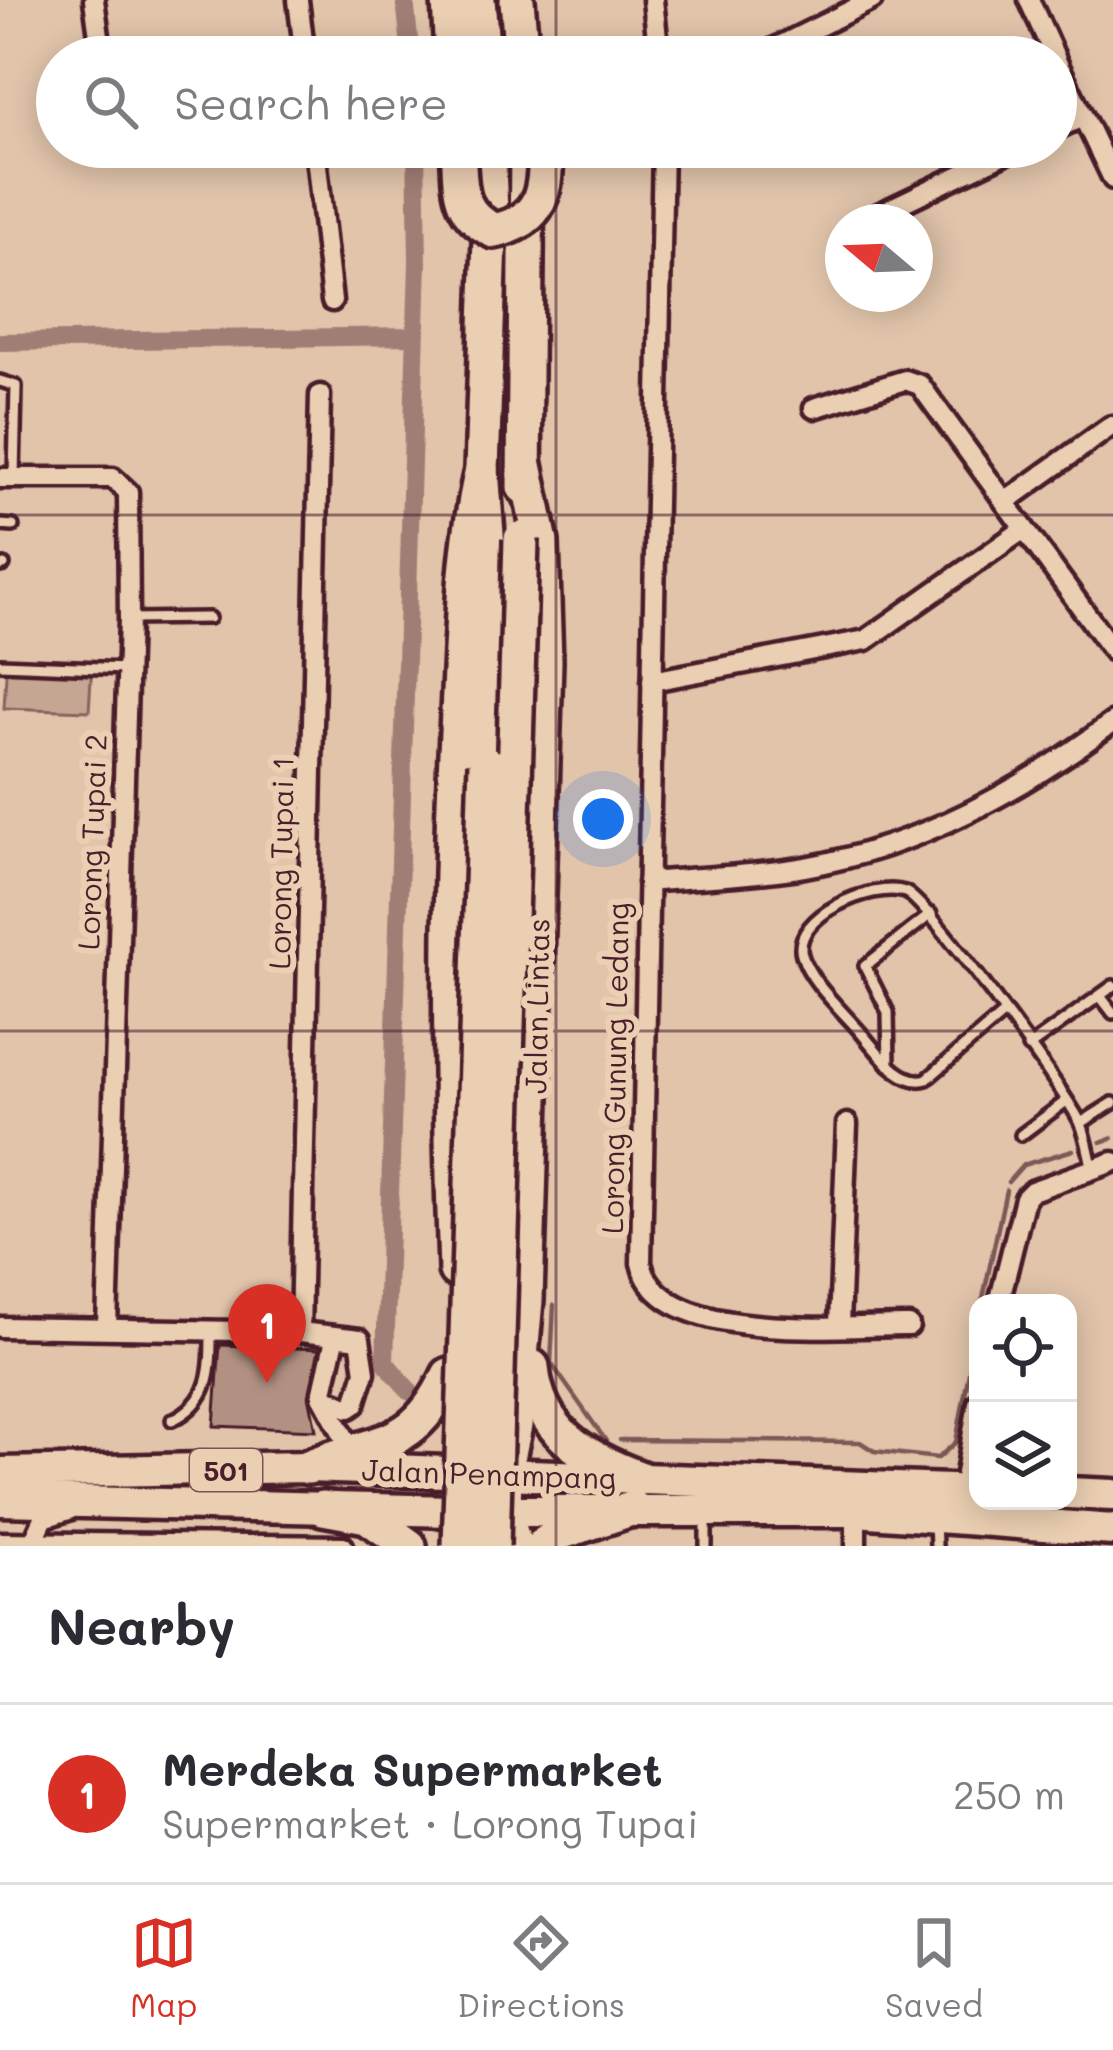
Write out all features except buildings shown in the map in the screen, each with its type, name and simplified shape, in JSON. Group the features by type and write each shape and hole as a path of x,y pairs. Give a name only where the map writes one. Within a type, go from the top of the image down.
{"highway":[{"path":"449,0 451,36"},
{"path":"478,0 481,36"},
{"path":"517,0 520,36"},
{"path":"537,0 539,36"},
{"path":"458,168 459,196 466,212 494,231 531,216 546,192 545,168"},
{"name":"Jalan Lintas","path":"455,1546 489,560 482,470 489,168"},
{"name":"Jalan Lintas","path":"492,1546 525,465 527,168"},
{"name":"Jalan Lintas","path":"515,1546 504,1510 505,1472 526,1300 545,661 542,542 525,465"},
{"name":"Jalan Lintas","path":"455,1546 449,1375 456,1272 448,1082 455,773 467,534 482,470"},
{"path":"526,1300 540,1409 563,1437 637,1493 559,1532 542,1546"},
{"path":"449,1375 455,1400 478,1410 492,1405 519,1373"},
{"path":"308,1467 392,1442 424,1420 449,1375"},
{"path":"323,1508 367,1516 409,1546"}],"main road":[{"name":"Jalan Penampang","path":"4,1488 308,1467 452,1470 505,1472 706,1507 856,1511 934,1538 1113,1529"},
{"name":"Jalan Penampang","path":"4,1488 130,1500 452,1510 504,1510 637,1493 969,1491"},
{"path":"1077,1493 1113,1495"}],"street":[{"path":"94,0 99,36"},
{"path":"298,0 302,36"},
{"path":"653,0 657,36"},
{"path":"799,36 872,0"},
{"path":"1029,0 1045,36"},
{"path":"1077,106 1105,146 1113,179"},
{"path":"1077,119 1082,117"},
{"path":"317,168 332,301"},
{"name":"Lorong Gunung Ledang","path":"663,168 644,1278 676,1308 713,1322 909,1326"},
{"path":"900,204 975,168"},
{"path":"814,408 913,380 1113,651"},
{"name":"Lorong Tupai 1","path":"300,1332 320,395"},
{"path":"1005,502 1111,426"},
{"name":"Lorong Tupai 2","path":"10,471 112,478 126,485 130,619 107,1328"},
{"path":"652,681 866,640 1024,529"},
{"path":"648,882 807,866 940,828 1037,779 1113,722"},
{"path":"839,1325 847,1124"},
{"path":"1001,1294 1025,1198 1113,1162"},
{"path":"0,1327 300,1332 360,1339 364,1345 362,1394 349,1408 322,1396"},
{"path":"335,1339 322,1396 353,1453"},
{"path":"4,1488 32,1545"},
{"path":"32,1545 44,1518 56,1511 130,1500"},
{"path":"856,1511 856,1546"},
{"path":"0,1542 343,1546"}],"lane":[{"path":"0,381 16,386 20,400 10,471"},
{"path":"0,458 10,471"},
{"path":"0,525 13,526"},
{"path":"130,619 209,618"},
{"path":"0,664 127,669"},
{"path":"1003,1014 927,1079 910,1079 889,1065 804,961 801,941 808,927 863,890 905,892 932,914 1081,1123 1093,1169"},
{"path":"889,1065 888,1012 865,966 932,914"},
{"path":"1028,1047 1113,986"},
{"path":"1100,996 1113,1013"},
{"path":"1021,1135 1065,1102"},
{"path":"1081,1123 1113,1103"},
{"path":"172,1420 200,1401 208,1383 211,1331"},
{"path":"706,1507 706,1546"}],"shaded area":[{"path":"7,658 92,662 89,711 4,708"}],"waterway":[{"path":"405,0 409,36"},
{"path":"410,1392 385,1362 418,261 416,168"},
{"path":"0,342 413,336"},
{"path":"1101,1142 1113,1138"},
{"path":"1008,1182 1023,1165 1073,1150"},
{"path":"1084,1182 1113,1174"},
{"path":"984,1294 1006,1190"},
{"path":"1013,1294 1020,1263"},
{"path":"551,1363 554,1305"},
{"path":"544,1363 551,1363 606,1441"},
{"path":"620,1440 860,1442 874,1451 938,1458 956,1442 969,1372"}],"place":[{"name":"Merdeka Supermarket","path":"267,1383"}]}
